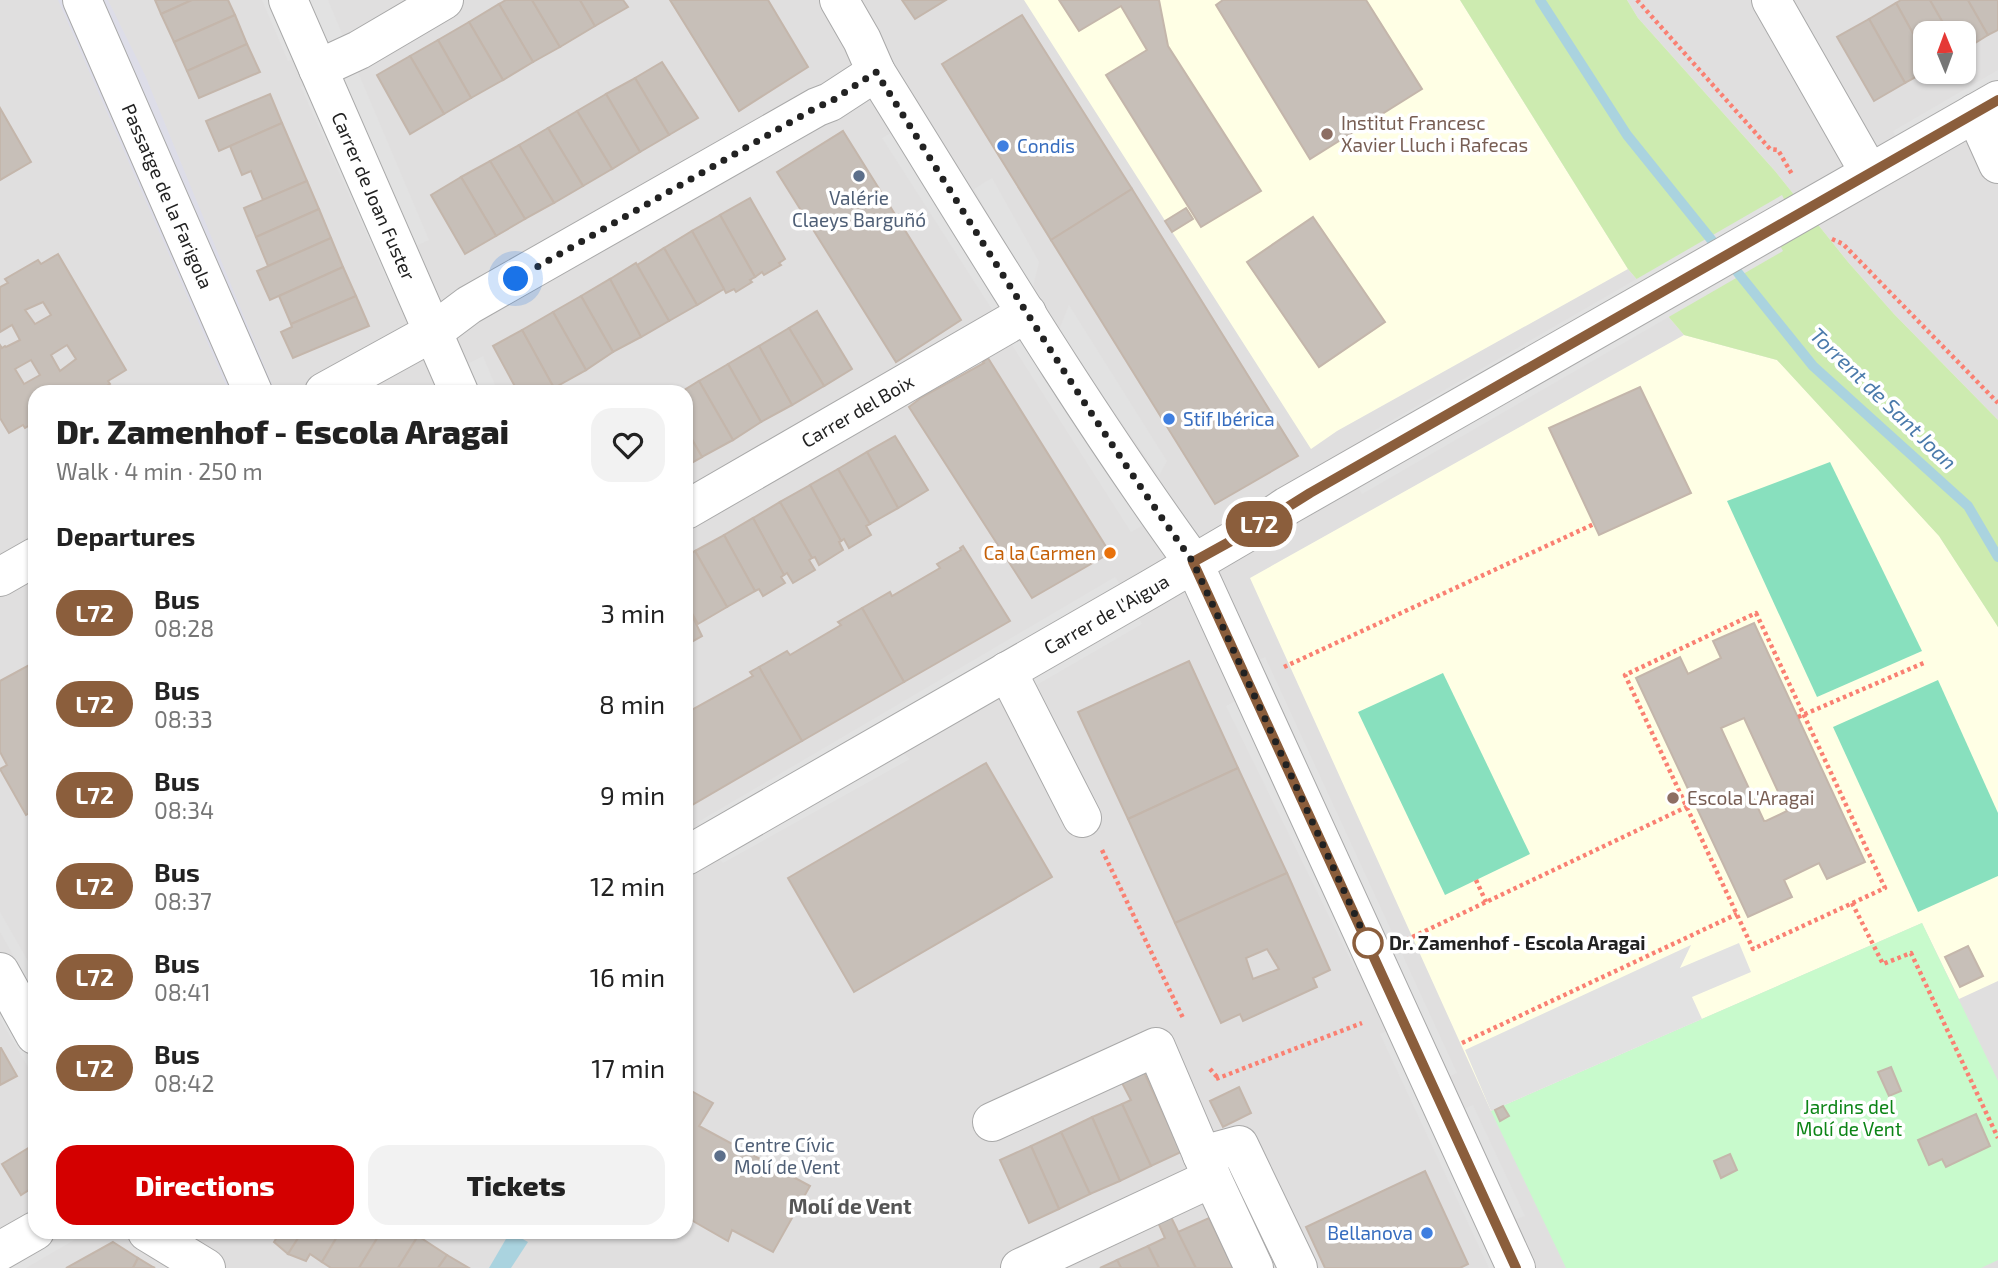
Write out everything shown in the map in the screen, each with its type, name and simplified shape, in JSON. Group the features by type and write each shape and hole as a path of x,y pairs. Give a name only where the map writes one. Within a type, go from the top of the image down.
{"street":[{"name":"Passatge de la Farigola","path":"82,0 250,385"},
{"name":"Carrer de Joan Fuster","path":"288,0 456,385"},
{"path":"318,69 359,50 444,0"},
{"path":"839,0 862,40 876,72 1027,313 1153,508 1193,562 1516,1268"},
{"path":"1771,0 1869,172"},
{"path":"337,385 433,332 469,305 830,102 876,72"},
{"path":"1986,106 1998,164"},
{"name":"Carrer de l'Aigua","path":"693,852 1251,530 1287,506 1986,106"},
{"name":"Carrer del Boix","path":"693,506 1027,313"},
{"path":"0,577 28,561"},
{"path":"1007,671 1089,829"},
{"path":"0,972 28,1022"},
{"path":"992,1122 1156,1047 1254,1268"},
{"path":"1020,1268 1207,1167 1239,1145 1298,1268"},
{"path":"0,1251 28,1235"},
{"path":"158,1239 206,1268"}],"path":[{"path":"1284,667 1594,524"},
{"path":"1756,613 1804,715 1885,888 1753,949 1625,675 1756,613"},
{"path":"1798,717 1926,662"},
{"path":"1402,942 1695,803"},
{"path":"1089,829 1186,1025"},
{"path":"1476,880 1486,902"},
{"path":"1852,903 1883,964 1911,953 1998,1138"},
{"path":"1462,1043 1737,914"},
{"path":"1204,1062 1218,1078 1369,1020"}],"shaded area":[{"path":"0,0 1460,0 1628,269 1684,335 1777,360 1998,627 1998,1268 0,1268"},
{"path":"58,0 108,0 145,75 272,385 226,385"},
{"path":"262,0 275,0 299,57 288,61"},
{"path":"299,0 328,0 343,36 319,47"},
{"name":"Institut Francesc Xavier Lluch i Rafecas","path":"1024,0 1460,0 1628,269 1337,431 1311,449"},
{"path":"1627,0 1998,0 1998,420 1894,314 1775,171 1638,18"},
{"path":"355,65 429,240 407,250 334,78"},
{"path":"1998,70 1998,86 1899,143 1893,131"},
{"path":"309,85 398,286 391,289 301,87"},
{"path":"895,131 1006,304 993,311 882,138"},
{"path":"992,178 1039,262 1032,291 974,189"},
{"path":"1782,195 1787,205 1376,444 1370,433"},
{"path":"1778,242 1783,251 1362,494 1357,484"},
{"path":"1069,305 1167,461 1159,476 1058,332"},
{"path":"1022,330 1145,524 1131,532 1007,337"},
{"name":"Escola L'Aragai","path":"1684,335 1777,360 1939,536 1998,627 1998,981 1959,999 1922,923 1491,1111 1250,578"},
{"path":"483,356 495,385 468,385 465,365"},
{"path":"1115,577 1120,584 704,830 698,822"},
{"path":"1135,611 1142,624 1028,690 1024,680"},
{"path":"1265,657 1457,1073 1448,1077 1256,661"},
{"path":"1238,700 1365,963 1355,969 1226,706"},
{"path":"898,749 910,759 723,863 716,855"},
{"path":"0,912 28,961 28,982 0,932"},
{"path":"1739,943 1751,972 1692,997 1702,1019 1491,1111 1465,1050 1691,945 1680,968"},
{"path":"0,999 28,1047 28,1067 0,1019"},
{"path":"1388,1031 1499,1268 1489,1268 1380,1034"},
{"path":"1473,1105 1525,1216 1516,1219 1463,1109"},
{"path":"57,1239 76,1239 26,1268 8,1268"}],"green space":[{"path":"1460,0 1627,0 1638,18 1775,171 1848,262 1894,314 1998,420 1998,627 1939,536 1777,360 1684,335 1628,269"},
{"path":"1830,462 1922,651 1817,697 1727,501"},
{"path":"1443,673 1530,854 1445,895 1358,712"},
{"path":"1938,680 1998,813 1998,876 1918,912 1833,727"},
{"name":"Jardins del Molí de Vent","path":"1922,923 1998,1081 1998,1260 1981,1268 1566,1268 1491,1111"}],"water":[{"path":"506,1239 523,1239 528,1242 511,1268 489,1268"}],"building":[{"path":"155,0 192,0 161,14"},
{"path":"192,0 228,0 235,15 174,42 161,14"},
{"path":"506,0 532,0 560,47 533,62 499,4"},
{"path":"532,0 580,0 595,26 560,47"},
{"path":"580,0 623,0 628,7 595,26"},
{"path":"670,0 768,0 808,67 739,111"},
{"path":"902,0 946,0 915,19"},
{"path":"1059,0 1159,0 1168,46 1261,191 1201,227 1106,75 1147,50 1121,6 1079,31"},
{"path":"1223,0 1366,0 1422,89 1310,159 1216,5"},
{"path":"1901,0 1930,0 1942,21 1913,21 1913,33 1896,3"},
{"path":"1930,0 1968,0 1988,35 1976,42 1976,21 1942,21"},
{"path":"1968,0 1998,0 1998,30 1988,35"},
{"path":"1896,3 1913,33 1913,79 1905,83 1869,19"},
{"path":"499,4 533,62 503,80 469,22"},
{"path":"235,15 247,44 187,71 174,42"},
{"path":"1022,15 1132,189 1051,240 942,64"},
{"path":"1869,19 1905,83 1874,101 1837,37"},
{"path":"469,22 503,80 471,98 438,40"},
{"path":"438,40 471,98 444,114 410,56"},
{"path":"247,44 260,72 199,98 187,71"},
{"path":"410,56 444,114 410,134 377,75"},
{"path":"662,62 698,118 669,135 635,78"},
{"path":"635,78 669,135 640,152 606,94"},
{"path":"270,94 282,123 219,151 206,121"},
{"path":"606,94 640,152 612,169 577,111"},
{"path":"0,108 31,162 0,180"},
{"path":"577,111 612,169 583,186 548,128"},
{"path":"282,123 307,181 263,200 251,171 242,175 230,146"},
{"path":"548,128 583,186 554,203 519,145"},
{"path":"843,131 961,320 896,362 777,172"},
{"path":"519,145 554,203 525,219 490,161"},
{"path":"490,161 525,219 496,236 461,177"},
{"path":"461,177 496,236 465,254 431,195"},
{"path":"307,181 319,209 256,237 244,208"},
{"path":"1132,189 1298,456 1215,504 1051,240"},
{"path":"750,198 785,259 779,263 781,265 755,277 720,215"},
{"path":"1186,208 1193,219 1172,232 1165,221"},
{"path":"319,209 331,238 268,266 256,237"},
{"path":"720,215 755,277 736,292 734,289 726,293 692,231"},
{"path":"1313,217 1385,322 1319,367 1247,262"},
{"path":"692,231 724,289 697,305 664,248"},
{"path":"331,238 343,267 270,300 257,271"},
{"path":"664,248 697,305 669,321 637,265"},
{"path":"58,254 126,370 108,381 108,385 28,385 28,426 25,428 23,425 9,433 0,418 0,345 2,348 6,347 20,340 12,325 0,332 0,287 8,283 5,279 38,260 41,264","holes":["43,302 51,315 35,324 25,310","67,345 76,359 60,371 51,355","31,360 40,375 24,384 15,369"]},
{"path":"636,263 669,321 641,337 610,279"},
{"path":"343,267 356,296 291,324 279,296"},
{"path":"610,279 641,337 613,352 581,296"},
{"path":"356,296 369,326 293,358 281,332 292,327 291,324"},
{"path":"581,296 613,352 586,370 553,312"},
{"path":"817,311 852,369 824,386 789,328"},
{"path":"553,312 586,370 559,385 552,385 522,330"},
{"path":"789,328 824,386 792,405 759,346"},
{"path":"522,330 552,385 514,385 493,346"},
{"path":"759,346 792,405 761,422 728,364"},
{"path":"988,358 1110,553 1032,598 909,407 984,363"},
{"path":"728,364 761,422 733,440 699,381"},
{"path":"699,381 733,440 702,457 693,441 692,385"},
{"path":"1640,387 1691,493 1599,535 1549,428"},
{"path":"895,436 928,490 898,508 867,452"},
{"path":"693,441 702,457 693,462"},
{"path":"867,452 898,508 870,524 838,469"},
{"path":"838,469 870,524 866,526 871,535 849,548 844,539 841,541 810,485"},
{"path":"810,485 841,541 839,542 843,550 819,565 815,557 812,558 780,502"},
{"path":"780,502 812,558 809,560 815,570 793,583 787,573 784,575 753,518"},
{"path":"753,518 784,575 781,577 785,583 763,596 759,589 755,591 724,535"},
{"path":"724,535 755,591 727,607 695,551"},
{"path":"963,546 1010,621 904,682 862,608 890,592 892,596 940,568 937,564 961,550"},
{"path":"695,551 727,607 698,624 693,615"},
{"path":"862,608 904,682 802,741 759,667 787,651 790,655 841,625 838,622"},
{"path":"693,617 702,636 693,641"},
{"path":"1754,623 1865,862 1827,879 1819,863 1784,880 1792,897 1748,917 1636,678 1680,657 1688,674 1721,658 1713,641","holes":["1744,718 1787,811 1764,821 1721,728"]},
{"path":"1189,661 1238,768 1128,819 1078,712"},
{"path":"28,666 26,815 0,769 7,765 0,752 0,681"},
{"path":"759,667 802,741 693,804 693,709 753,676 750,672"},
{"path":"986,763 1052,877 854,992 788,878"},
{"path":"1238,768 1287,873 1175,923 1128,819"},
{"path":"1287,873 1330,970 1313,978 1317,987 1243,1021 1240,1014 1221,1023 1175,923","holes":["1267,949 1279,969 1253,979 1246,958"]},
{"path":"1968,946 1983,976 1960,987 1945,957"},
{"path":"0,1048 17,1076 0,1085"},
{"path":"1891,1067 1901,1091 1889,1096 1878,1072"},
{"path":"1144,1072 1181,1152 1151,1166 1122,1104 1131,1100 1122,1083"},
{"path":"1239,1087 1251,1113 1223,1127 1210,1101"},
{"name":"Centre Cívic Molí de Vent","path":"693,1092 713,1103 699,1126 810,1186 773,1252 732,1230 728,1241 693,1221"},
{"path":"1122,1104 1151,1166 1120,1181 1092,1117"},
{"path":"1503,1106 1509,1116 1500,1121 1495,1110"},
{"path":"1976,1114 1990,1146 1946,1167 1942,1159 1929,1165 1918,1140"},
{"path":"1092,1117 1120,1181 1090,1194 1061,1132"},
{"path":"1061,1132 1090,1194 1059,1209 1031,1146"},
{"path":"1031,1146 1059,1209 1029,1223 1000,1160"},
{"path":"28,1148 28,1190 21,1195 2,1164"},
{"path":"1730,1154 1737,1170 1721,1178 1714,1161"},
{"path":"1425,1171 1468,1264 1460,1268 1325,1268 1306,1227"},
{"path":"1170,1215 1196,1268 1159,1268 1148,1246 1165,1238 1157,1220"},
{"path":"1209,1218 1233,1268 1196,1268 1178,1232"},
{"path":"276,1239 298,1239 288,1254 274,1242"},
{"path":"298,1239 336,1239 322,1262 310,1254 306,1261 288,1254"},
{"path":"336,1239 377,1239 359,1268 331,1268 322,1262"},
{"path":"377,1239 416,1239 398,1268 359,1268"},
{"path":"416,1239 423,1239 447,1255 438,1268 398,1268"},
{"path":"113,1242 138,1258 133,1268 66,1268"},
{"path":"1148,1246 1159,1268 1121,1268 1117,1260"},
{"path":"447,1255 469,1268 438,1268"},
{"path":"138,1258 153,1267 155,1268 133,1268"},
{"path":"1117,1260 1121,1268 1100,1268"}],"waterway":[{"name":"Torrent de Sant Joan","path":"1540,0 1627,135 1813,366 1968,506 1998,557"}],"bus line":[{"name":"L72","path":"1516,1268 1193,562 1998,100"}],"place":[{"name":"Institut Francesc Xavier Lluch i Rafecas","path":"1327,134"},
{"name":"Condis","path":"1003,146"},
{"name":"Valérie Claeys Barguñó","path":"859,176"},
{"name":"Stif Ibérica","path":"1169,419"},
{"name":"Ca la Carmen","path":"1110,553"},
{"name":"Escola L'Aragai","path":"1673,798"},
{"name":"Dr. Zamenhof - Escola Aragai","path":"1368,943"},
{"name":"Centre Cívic Molí de Vent","path":"720,1156"},
{"name":"Bellanova","path":"1427,1233"}],"district":[{"name":"Molí de Vent","path":"850,1207"}],"route":[{"path":"516,279 830,102 876,72 1153,508 1193,562 1368,943"}]}
